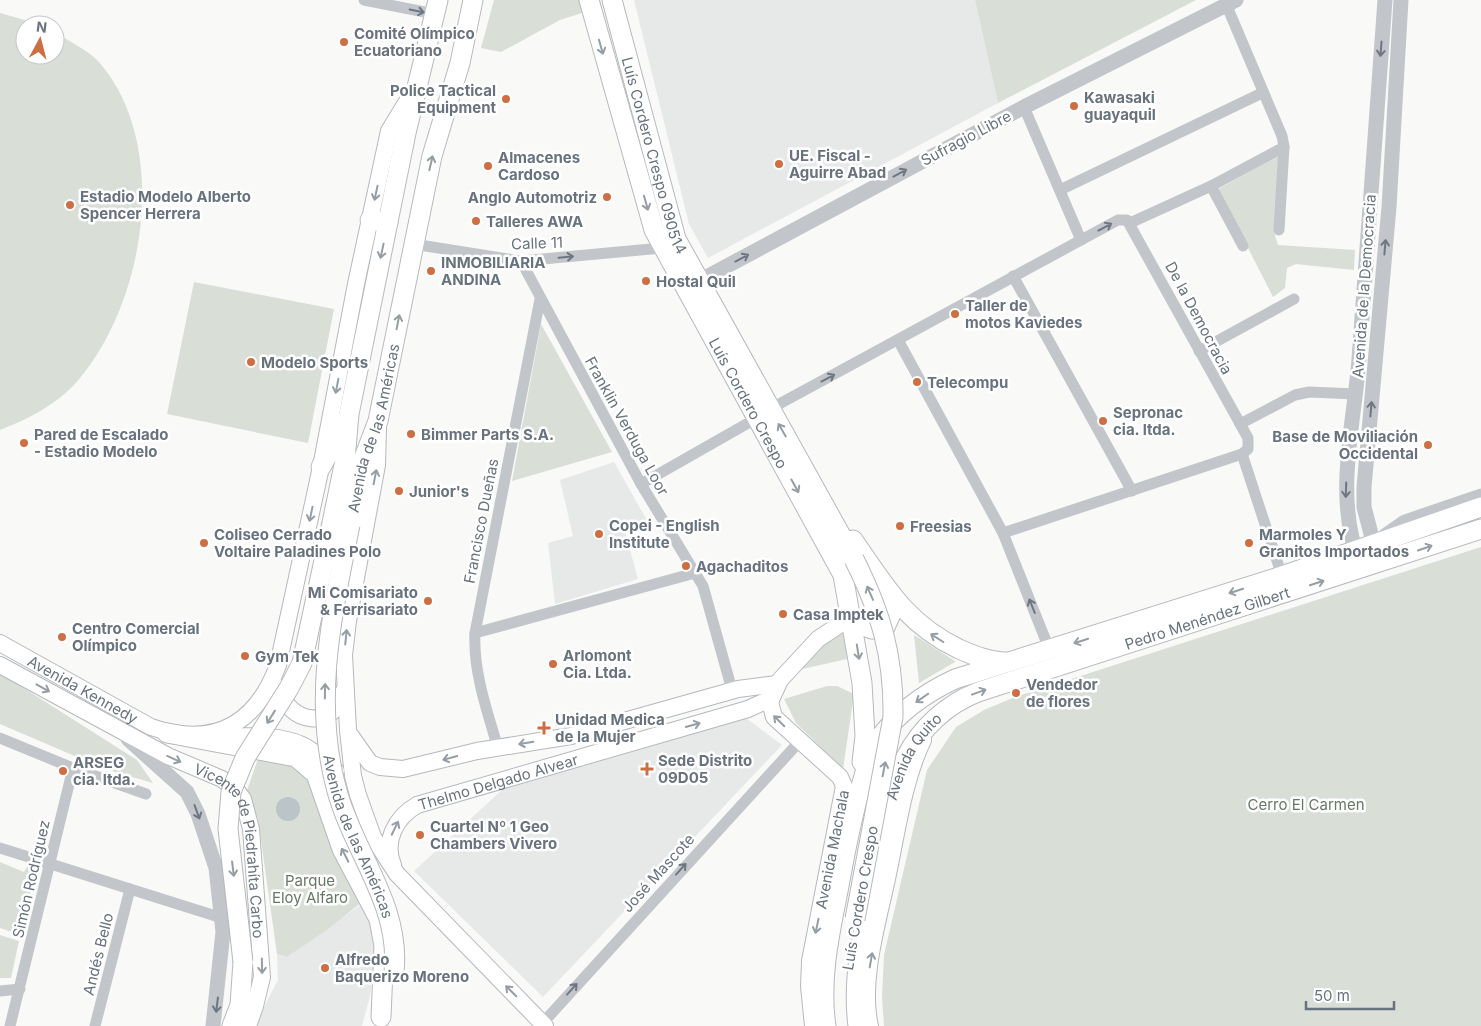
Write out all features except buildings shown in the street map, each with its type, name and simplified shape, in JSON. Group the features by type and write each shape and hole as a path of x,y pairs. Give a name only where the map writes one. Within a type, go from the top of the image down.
{"main road":[{"name":"Avenida de las Américas","path":"232,1026 240,1005 243,962 228,829 231,792 245,758 290,688 302,663 341,524 378,421 432,156 460,63 473,0"},
{"name":"Luís Cordero Crespo","path":"589,0 654,230 662,248 764,413 840,567 852,622 862,683 864,736 853,813"},
{"name":"Luís Cordero Crespo 090514","path":"612,0 676,239 747,364 764,413 815,488"},
{"name":"Avenida de las Américas","path":"278,665 321,467 379,222 418,84 436,7"},
{"name":"Avenida de las Américas","path":"379,222 349,414 341,524 327,650 325,699 326,727 332,770 344,814 384,900 391,921 395,944 394,972 379,1021"},
{"path":"321,467 349,414"},
{"path":"378,421 377,465 346,638 345,685 353,776 358,795 373,837 397,874 542,1025"},
{"name":"Luís Cordero Crespo","path":"815,488 854,559 880,617 890,656 893,689 890,733 854,920 844,989 846,1026"},
{"path":"815,488 892,596 915,622 944,642 988,660 1016,662"},
{"name":"Pedro Menéndez Gilbert","path":"1016,662 1282,576 1481,507"},
{"name":"Pedro Menéndez Gilbert","path":"938,716 961,699 978,692 1481,529"},
{"path":"774,691 822,635 839,625 852,622 872,629 885,626 891,614 892,596"},
{"name":"Avenida Kennedy","path":"0,643 151,727 168,733 187,734"},
{"name":"Avenida Machala","path":"826,1026 823,993 827,953 853,813 874,748 901,714 940,686 955,679 1016,662"},
{"name":"Avenida Kennedy","path":"0,665 115,728"},
{"path":"278,665 281,694 292,708 308,718 316,719 331,715 340,705 345,685"},
{"path":"187,734 218,732 244,718 264,696 278,665"},
{"name":"Thelmo Delgado Alvear","path":"349,734 370,763 392,769 413,768 477,751 571,736 732,690 774,691"},
{"name":"Thelmo Delgado Alvear","path":"397,874 391,855 392,831 402,816 417,805 748,709 774,691"},
{"name":"Avenida Machala","path":"774,691 770,709 774,717 840,778 844,786 810,961 809,986 813,1026"},
{"name":"Avenida Quito","path":"858,1026 857,976 890,801 906,758 921,734 938,716"},
{"name":"Avenida Quito","path":"870,1026 867,1006 869,973 903,803 918,752 938,716"},
{"name":"Vicente de Piedrahíta Carbo","path":"115,728 168,756 222,779 237,791 243,799 251,830 262,964 260,992 248,1026"},
{"path":"168,733 296,757 316,774 342,849 379,919 384,946 379,1021"},
{"path":"187,734 270,738 302,745 338,772 358,795"}],"street":[{"path":"364,0 436,7"},
{"name":"Avenida de la Democracia","path":"1371,566 1355,551 1348,527 1346,506 1385,0"},
{"name":"Avenida de la Democracia","path":"1371,566 1373,544 1364,507 1364,486 1389,207 1401,0"},
{"path":"1231,2 1262,93 1282,136 1284,147 1279,230"},
{"name":"Sufragio Libre","path":"699,281 1024,107 1231,2"},
{"path":"1060,190 1262,93"},
{"path":"1024,107 1081,240"},
{"path":"641,484 764,413 1118,220 1124,219 1130,222 1211,186 1284,147"},
{"path":"1211,186 1244,246"},
{"name":"De la Democracia","path":"1130,222 1249,442 1248,449 1242,454"},
{"name":"Calle 11","path":"414,244 521,261 662,248"},
{"name":"Franklin Verduga Loor","path":"521,261 641,484 703,586 732,690"},
{"path":"1013,276 1132,491"},
{"name":"Francisco Dueñas","path":"498,748 489,719 476,662 475,633 540,299"},
{"path":"1199,351 1294,300"},
{"path":"898,340 1003,533 1050,651"},
{"path":"1240,424 1295,395 1309,392 1356,394"},
{"path":"1003,533 1242,454 1282,576"},
{"name":"Pedro Menéndez Gilbert","path":"1373,544 1405,522 1481,496"},
{"path":"475,633 695,572"},
{"path":"115,728 187,792 198,814 216,868 222,918 220,975 213,1026"},
{"path":"0,738 73,768 146,794"},
{"name":"José Mascote","path":"542,1025 800,741"},
{"name":"Simón Rodríguez","path":"10,1026 73,768"},
{"path":"0,848 222,918"},
{"name":"Andés Bello","path":"96,1026 130,889"},
{"path":"0,991 20,989"}],"shaded area":[{"name":"UE. Fiscal - Aguirre Abad","path":"634,0 975,0 998,103 708,258 689,224"},
{"name":"Copei - English Institute","path":"614,462 649,524 625,532 638,579 555,604 548,543 573,536 560,480"},
{"path":"746,718 782,745 543,997 414,871 504,788"},
{"path":"288,797 297,800 300,809 297,818 288,821 279,818 276,809 279,800"},
{"name":"Alfredo Baquerizo Moreno","path":"363,903 374,934 376,951 370,996 362,1026 254,1026 278,980 277,954 287,957"}],"green space":[{"path":"494,0 581,0 585,12 560,20 501,52 481,48"},
{"path":"975,0 1196,0 998,103"},
{"name":"Estadio Modelo Alberto Spencer Herrera","path":"0,13 15,17 15,65 65,65 65,38 99,62 122,97 136,137 142,181 140,226 132,271 118,313 98,352 66,393 30,417 0,430"},
{"path":"1281,155 1274,232 1278,245 1355,250 1354,270 1296,264 1287,268 1285,288 1273,297 1218,189"},
{"name":"Modelo Sports","path":"194,282 334,309 308,443 167,414"},
{"path":"541,324 612,452 512,481"},
{"name":"Cerro El Carmen","path":"1481,547 1481,1026 884,1026 882,997 884,955 927,770 956,727 984,710 1015,697"},
{"path":"844,633 847,659 798,670 824,639"},
{"path":"914,635 955,661 955,662 919,683"},
{"path":"0,673 137,760 153,783 105,769 0,724"},
{"path":"827,686 837,686 854,694 843,769 796,723 784,699"},
{"name":"Parque Eloy Alfaro","path":"258,759 301,767 314,784 362,902 328,929 287,957 277,954 258,819 246,793"},
{"path":"0,862 24,872 28,865 36,868 21,935 0,928"},
{"path":"0,935 19,941 11,978 0,978"}],"place":[{"name":"Comité Olímpico Ecuatoriano","path":"344,42"},
{"name":"Police Tactical Equipment","path":"506,99"},
{"name":"Kawasaki guayaquil","path":"1074,106"},
{"name":"UE. Fiscal - Aguirre Abad","path":"779,164"},
{"name":"Almacenes Cardoso","path":"488,166"},
{"name":"Anglo Automotriz","path":"607,197"},
{"name":"Estadio Modelo Alberto Spencer Herrera","path":"70,205"},
{"name":"Talleres AWA","path":"476,221"},
{"name":"INMOBILIARIA ANDINA","path":"431,271"},
{"name":"Hostal Quil","path":"646,281"},
{"name":"Taller de motos Kaviedes","path":"955,314"},
{"name":"Modelo Sports","path":"251,362"},
{"name":"Telecompu","path":"917,382"},
{"name":"Sepronac cia. ltda.","path":"1103,421"},
{"name":"Bimmer Parts S.A.","path":"411,434"},
{"name":"Pared de Escalado - Estadio Modelo","path":"24,443"},
{"name":"Base de Moviliación Occidental","path":"1428,445"},
{"name":"Junior's","path":"399,491"},
{"name":"Freesias","path":"900,526"},
{"name":"Copei - English Institute","path":"599,534"},
{"name":"Coliseo Cerrado Voltaire Paladines Polo","path":"204,543"},
{"name":"Marmoles Y Granitos Importados","path":"1249,543"},
{"name":"Agachaditos","path":"686,566"},
{"name":"Mi Comisariato & Ferrisariato","path":"428,601"},
{"name":"Casa Imptek","path":"783,614"},
{"name":"Centro Comercial Olímpico","path":"62,637"},
{"name":"Gym Tek","path":"245,656"},
{"name":"Arlomont Cia. Ltda.","path":"553,664"},
{"name":"Vendedor de flores","path":"1016,693"},
{"name":"Unidad Medica de la Mujer","path":"544,728"},
{"name":"Sede Distrito 09D05","path":"647,769"},
{"name":"ARSEG cia. ltda.","path":"63,771"},
{"name":"Cuartel Nº 1 Geo Chambers Vivero","path":"420,835"},
{"name":"Alfredo Baquerizo Moreno","path":"325,968"}]}
